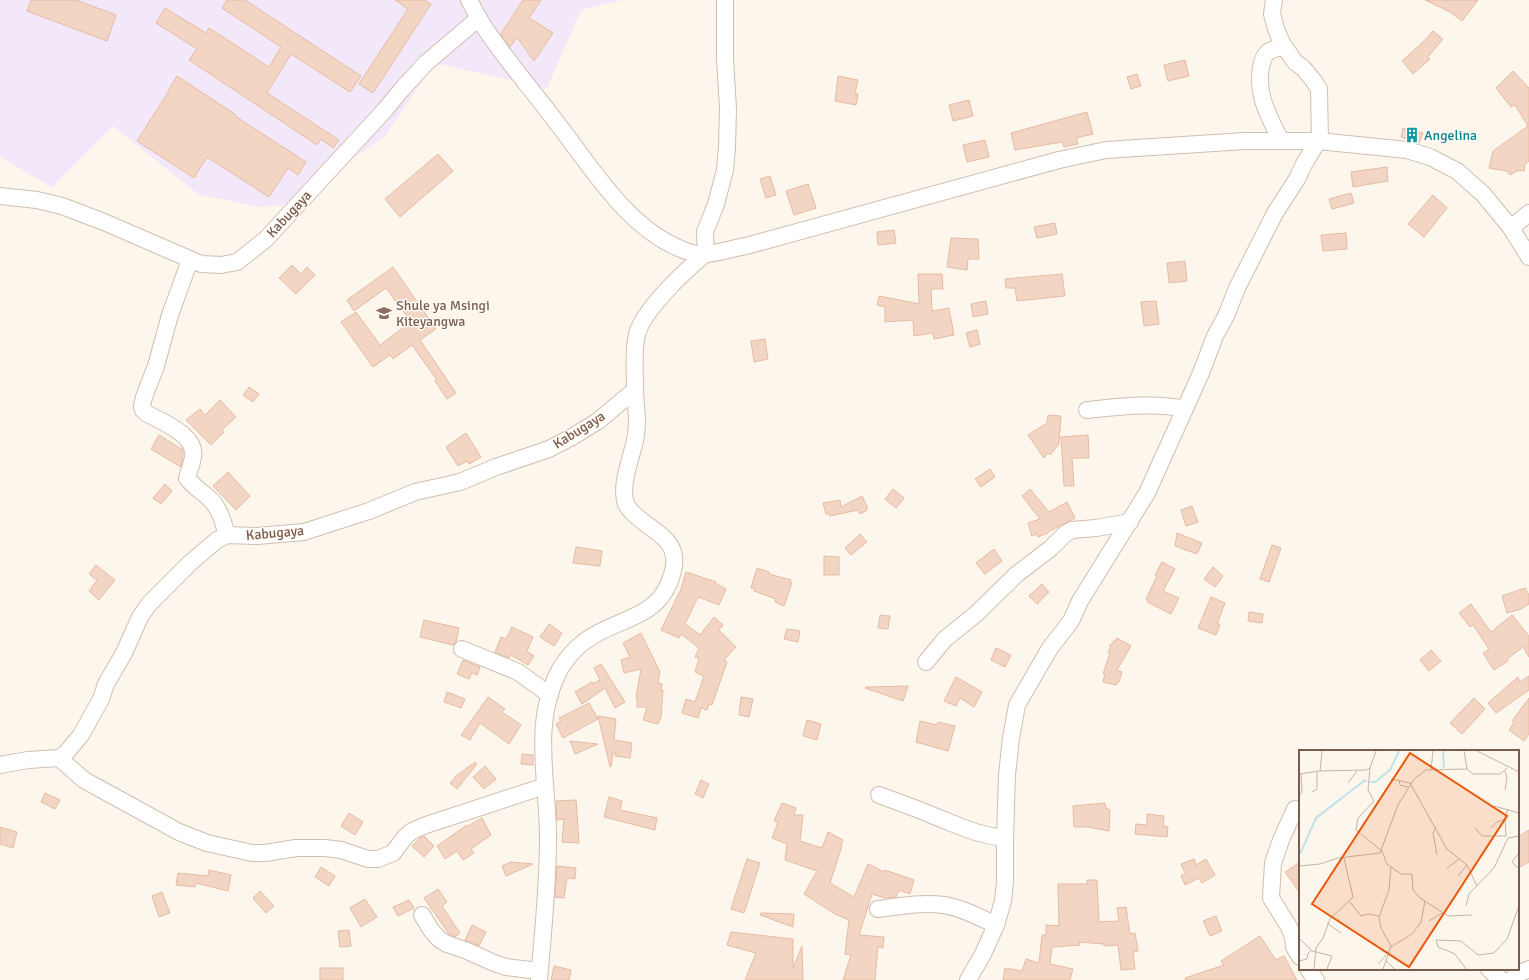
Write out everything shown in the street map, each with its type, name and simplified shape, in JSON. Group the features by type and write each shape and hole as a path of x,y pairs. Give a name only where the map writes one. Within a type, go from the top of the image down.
{"street":[{"path":"469,0 478,18 558,123 589,167 638,221 660,237 691,252 705,254 746,246 1059,160 1106,150 1245,141 1319,141 1407,150 1430,157 1457,171 1483,194 1511,228 1529,257"},
{"path":"422,915 431,930 439,939 447,944 466,950 494,963 539,975 548,864 548,817 545,786 543,724 545,709 560,670 575,650 585,640 596,634 645,612 655,604 668,586 673,574 675,563 674,552 669,543 627,507 624,498 624,486 636,434 637,421 635,348 642,322 650,310 705,254 705,232 716,204 725,170 727,147 728,109 725,0"},
{"path":"968,980 983,954 996,925 1003,902 1005,882 1007,775 1011,738 1017,705 1050,648 1071,621 1080,601 1147,493 1237,288 1275,213 1319,141 1319,89 1284,47 1276,30 1272,14 1274,0"},
{"name":"Kabugaya","path":"0,196 37,200 62,206 104,222 201,264 221,265 237,262 266,239 384,111 426,63 478,18"},
{"path":"1281,141 1263,102 1259,88 1262,61 1266,54 1284,47"},
{"path":"1511,228 1529,213"},
{"path":"190,260 170,315 156,366 147,387 142,406 146,413 183,434 189,440 193,447 194,457 187,478 190,483 211,500 219,511 227,535"},
{"name":"Kabugaya","path":"59,758 66,753 81,735 101,698 106,684 124,653 140,617 149,604 206,548 217,540 227,535 257,536 304,532 369,510 415,492 460,482 515,460 549,449 572,437 598,421 635,390"},
{"path":"1086,410 1154,406 1185,409"},
{"path":"926,662 941,643 976,614 1017,574 1065,534 1072,530 1096,528 1130,522"},
{"path":"462,649 518,672 550,696"},
{"path":"0,765 28,760 59,758 84,780 179,832 208,843 252,853 265,853 296,848 325,848 341,850 368,859 378,859 393,853 405,837 426,825 545,786"},
{"path":"879,795 984,836 1005,838"},
{"path":"1295,809 1281,840 1273,863 1271,898 1289,927 1293,937 1294,947 1299,955"},
{"path":"878,909 917,904 943,905 975,915 996,925"},
{"path":"1511,980 1518,974 1529,969"},
{"path":"1309,970 1316,980"},
{"path":"1490,970 1502,980"}],"shaded area":[{"path":"0,0 623,0 581,10 547,88 435,63 384,137 288,204 258,207 198,194 113,126 52,187 0,157"}],"building":[{"path":"31,0 76,0 116,15 107,41 27,11"},
{"path":"227,0 245,0 361,76 350,92 291,54 267,93 339,140 333,148 321,139 317,145 189,60 197,49 156,23 165,8 206,33 209,28 269,67 281,47 222,8"},
{"path":"395,0 424,0 431,4 373,93 359,84 408,9"},
{"path":"523,0 541,0 529,18 553,33 534,61 517,37 510,47 501,34"},
{"path":"1425,0 1478,0 1462,21 1450,12"},
{"path":"1433,31 1443,39 1428,57 1430,59 1413,74 1402,61"},
{"path":"1185,60 1189,76 1168,81 1164,65"},
{"path":"1513,71 1529,88 1529,161 1525,164 1524,171 1519,170 1510,175 1507,171 1489,168 1493,151 1528,126 1515,105 1511,107 1496,88"},
{"path":"1137,74 1141,86 1131,89 1127,77"},
{"path":"177,76 306,162 298,175 288,168 269,197 207,157 194,178 137,141"},
{"path":"838,76 858,80 855,93 858,94 856,105 835,101"},
{"path":"969,100 973,116 953,121 949,105"},
{"path":"1087,112 1093,134 1076,138 1078,144 1064,147 1062,142 1015,150 1011,133"},
{"name":"Angelina","path":"1403,128 1423,133 1419,143 1401,137"},
{"path":"985,140 989,157 967,162 963,145"},
{"path":"438,154 453,171 400,217 385,199"},
{"path":"1387,167 1388,181 1353,187 1351,172"},
{"path":"770,176 776,195 766,198 760,179"},
{"path":"808,184 816,208 794,215 786,191"},
{"path":"1351,193 1354,203 1332,209 1329,199"},
{"path":"1433,195 1447,208 1424,237 1408,224"},
{"path":"1055,223 1057,234 1037,238 1034,227"},
{"path":"894,230 896,243 878,245 877,232"},
{"path":"1346,233 1347,249 1323,251 1321,235"},
{"path":"951,238 978,239 979,259 968,259 967,270 947,267"},
{"path":"1185,261 1187,281 1169,283 1167,263"},
{"path":"292,265 301,274 307,267 315,275 296,294 279,278"},
{"path":"393,267 436,329 420,340 456,393 447,399 435,381 437,380 412,345 393,359 390,355 373,367 341,322 356,312 380,345 411,322 386,288 354,311 347,300"},
{"path":"918,274 942,274 943,289 931,289 932,311 949,308 954,335 934,339 933,333 914,336 913,320 885,322 885,307 877,305 879,296 919,304"},
{"path":"1062,274 1065,296 1017,301 1015,288 1006,288 1005,279"},
{"path":"986,301 988,314 973,317 971,304"},
{"path":"1156,301 1159,324 1144,326 1141,302"},
{"path":"977,330 980,344 970,347 966,333"},
{"path":"765,339 768,359 754,362 751,341"},
{"path":"249,387 259,394 253,402 243,395"},
{"path":"220,400 236,417 222,430 224,432 211,445 186,420 200,409 205,415"},
{"path":"1048,415 1061,416 1059,444 1050,455 1048,453 1044,458 1028,435 1047,423"},
{"path":"466,433 481,457 469,464 467,461 458,466 446,447"},
{"path":"159,435 183,450 181,467 151,449"},
{"path":"1088,435 1089,458 1072,458 1074,486 1064,486 1061,437"},
{"path":"990,469 995,477 981,487 975,479"},
{"path":"228,472 250,496 236,510 213,486"},
{"path":"165,484 172,491 161,504 153,498"},
{"path":"893,489 904,498 896,508 885,499"},
{"path":"1030,489 1049,512 1067,502 1075,518 1048,533 1038,537 1037,534 1032,536 1028,523 1040,519 1022,496"},
{"path":"862,496 867,506 867,510 860,514 858,510 830,516 829,514 826,514 823,503 840,500 841,507"},
{"path":"1192,506 1198,522 1186,526 1181,510"},
{"path":"1177,533 1202,543 1197,554 1175,546"},
{"path":"860,534 867,542 851,555 845,548"},
{"path":"1272,545 1281,548 1269,582 1260,579"},
{"path":"576,547 602,551 600,566 573,563"},
{"path":"994,549 1002,561 985,574 976,563"},
{"path":"824,556 839,557 839,575 824,575"},
{"path":"1162,562 1175,569 1163,591 1179,598 1171,614 1147,602 1148,600 1146,599 1157,576 1155,575"},
{"path":"96,565 115,580 99,600 89,591 97,580 89,574"},
{"path":"1213,567 1223,576 1215,587 1204,579"},
{"path":"757,568 769,572 769,574 791,580 790,582 792,583 784,606 775,602 776,599 754,591 755,589 751,588"},
{"path":"686,572 716,582 715,583 726,589 719,605 698,597 685,624 700,635 714,617 723,625 719,630 736,647 724,660 727,662 712,705 709,704 707,710 701,708 698,718 682,713 686,699 695,702 704,676 695,672 699,658 695,657 699,648 681,634 679,638 661,630 681,589"},
{"path":"1042,584 1049,592 1037,604 1029,596"},
{"path":"1525,588 1529,595 1529,604 1521,609 1507,613 1502,596"},
{"path":"1211,597 1225,603 1217,624 1220,624 1216,635 1198,628"},
{"path":"1471,604 1491,632 1512,615 1529,636 1529,657 1523,647 1507,659 1508,661 1494,670 1483,653 1489,649 1473,625 1470,627 1459,613"},
{"path":"1249,612 1263,614 1262,623 1248,621"},
{"path":"880,615 890,616 888,629 878,628"},
{"path":"424,620 459,628 456,642 453,645 420,637"},
{"path":"549,624 562,633 554,646 540,637"},
{"path":"512,627 533,637 527,651 534,656 528,665 511,655 509,658 495,652 501,637 506,639"},
{"path":"787,629 800,631 798,642 784,639"},
{"path":"641,633 660,672 658,683 662,684 661,690 663,690 661,717 658,724 643,720 647,707 637,707 637,696 636,697 641,669 624,673 621,660 630,657 623,643"},
{"path":"1117,638 1131,646 1117,670 1122,672 1119,682 1117,682 1116,685 1103,682 1105,674 1103,674 1110,653 1108,652 1111,647 1109,646"},
{"path":"996,648 1011,655 1005,667 991,660"},
{"path":"1431,650 1441,661 1429,671 1420,660"},
{"path":"463,660 480,667 477,675 472,673 469,679 457,674"},
{"path":"601,664 625,702 615,708 605,688 582,704 575,692 592,682 593,684 600,680 594,668"},
{"path":"1529,676 1529,690 1496,713 1488,703 1518,677 1520,682"},
{"path":"956,677 982,692 974,707 960,698 956,706 944,701"},
{"path":"908,686 903,701 865,688 866,687"},
{"path":"447,692 465,699 461,708 444,702"},
{"path":"488,697 505,709 502,712 521,725 509,744 480,723 470,740 461,735"},
{"path":"741,697 753,699 749,717 739,715"},
{"path":"1474,698 1485,709 1462,734 1450,723"},
{"path":"1529,698 1529,734 1524,741 1509,730 1514,723 1512,721"},
{"path":"589,703 598,719 563,738 556,724 561,721 559,718"},
{"path":"598,716 616,719 614,740 632,743 630,758 615,756 616,753 613,753 610,767"},
{"path":"807,720 821,724 817,740 803,736"},
{"path":"920,721 937,725 938,722 955,726 948,751 916,742"},
{"path":"570,741 598,744 575,754"},
{"path":"522,754 533,755 533,765 521,764"},
{"path":"475,762 477,764 457,789 450,783 455,777"},
{"path":"485,766 496,779 484,789 473,777"},
{"path":"701,780 709,784 703,798 695,794"},
{"path":"45,793 60,800 55,809 41,802"},
{"path":"609,797 622,801 620,810 657,818 655,830 604,817"},
{"path":"576,800 579,843 562,842 564,819 557,820 556,801"},
{"path":"782,803 796,808 794,815 803,815 800,841 822,848 828,832 843,840 830,883 854,897 868,864 884,872 885,870 914,880 910,894 899,890 896,897 885,898 872,894 859,935 884,937 883,948 878,947 875,980 843,980 851,955 845,954 849,920 835,914 804,894 817,871 785,860 787,844 772,838 778,822 774,821"},
{"path":"1105,803 1106,808 1110,810 1109,831 1088,827 1074,827 1073,806"},
{"path":"349,813 363,822 355,835 341,826"},
{"path":"1147,814 1164,816 1163,826 1168,827 1167,837 1135,834 1136,824 1147,825"},
{"path":"482,818 491,835 471,849 474,853 463,860 457,851 445,859 437,846 467,825 468,826"},
{"path":"0,827 17,832 13,848 0,844"},
{"path":"1529,830 1529,862 1519,867 1519,836"},
{"path":"424,836 434,846 424,857 412,846"},
{"path":"747,859 760,863 744,913 731,909"},
{"path":"1194,859 1196,865 1206,859 1215,875 1202,883 1199,878 1185,885 1181,876 1185,873 1181,864"},
{"path":"511,862 533,864 506,876 502,866"},
{"path":"1299,863 1299,892 1285,872"},
{"path":"557,866 576,868 575,879 567,878 564,898 555,897"},
{"path":"321,867 335,876 329,886 315,877"},
{"path":"209,870 231,875 228,891 196,883 195,887 176,885 178,873 208,876"},
{"path":"1087,880 1097,880 1099,922 1119,921 1117,908 1126,907 1130,934 1135,933 1138,951 1133,952 1135,969 1121,970 1118,945 1104,946 1104,944 1079,942 1080,945 1052,947 1050,964 1073,969 1070,980 1003,980 1005,968 1022,971 1026,959 1039,963 1042,935 1046,935 1046,925 1059,926 1058,884 1087,884"},
{"path":"438,889 447,902 442,906 460,933 455,937 449,934 424,898"},
{"path":"260,891 274,906 266,913 253,898"},
{"path":"162,892 170,913 159,917 152,896"},
{"path":"365,899 377,917 361,927 350,908"},
{"path":"409,900 414,908 398,916 393,907"},
{"path":"761,913 794,914 793,927 760,915"},
{"path":"1216,916 1222,931 1210,936 1203,921"},
{"path":"472,925 486,932 479,946 465,940"},
{"path":"349,930 351,946 340,947 338,931"},
{"path":"731,932 793,939 793,968 802,946 803,980 745,980 756,953 727,945"},
{"path":"1260,936 1276,960 1284,956 1297,980 1185,980 1185,978 1224,965 1221,961"},
{"path":"554,966 571,970 569,980 551,980"},
{"path":"320,968 343,968 343,980 320,980"}],"place":[{"name":"Angelina","path":"1412,135"},
{"name":"Shule ya Msingi Kiteyangwa","path":"384,313"}]}
